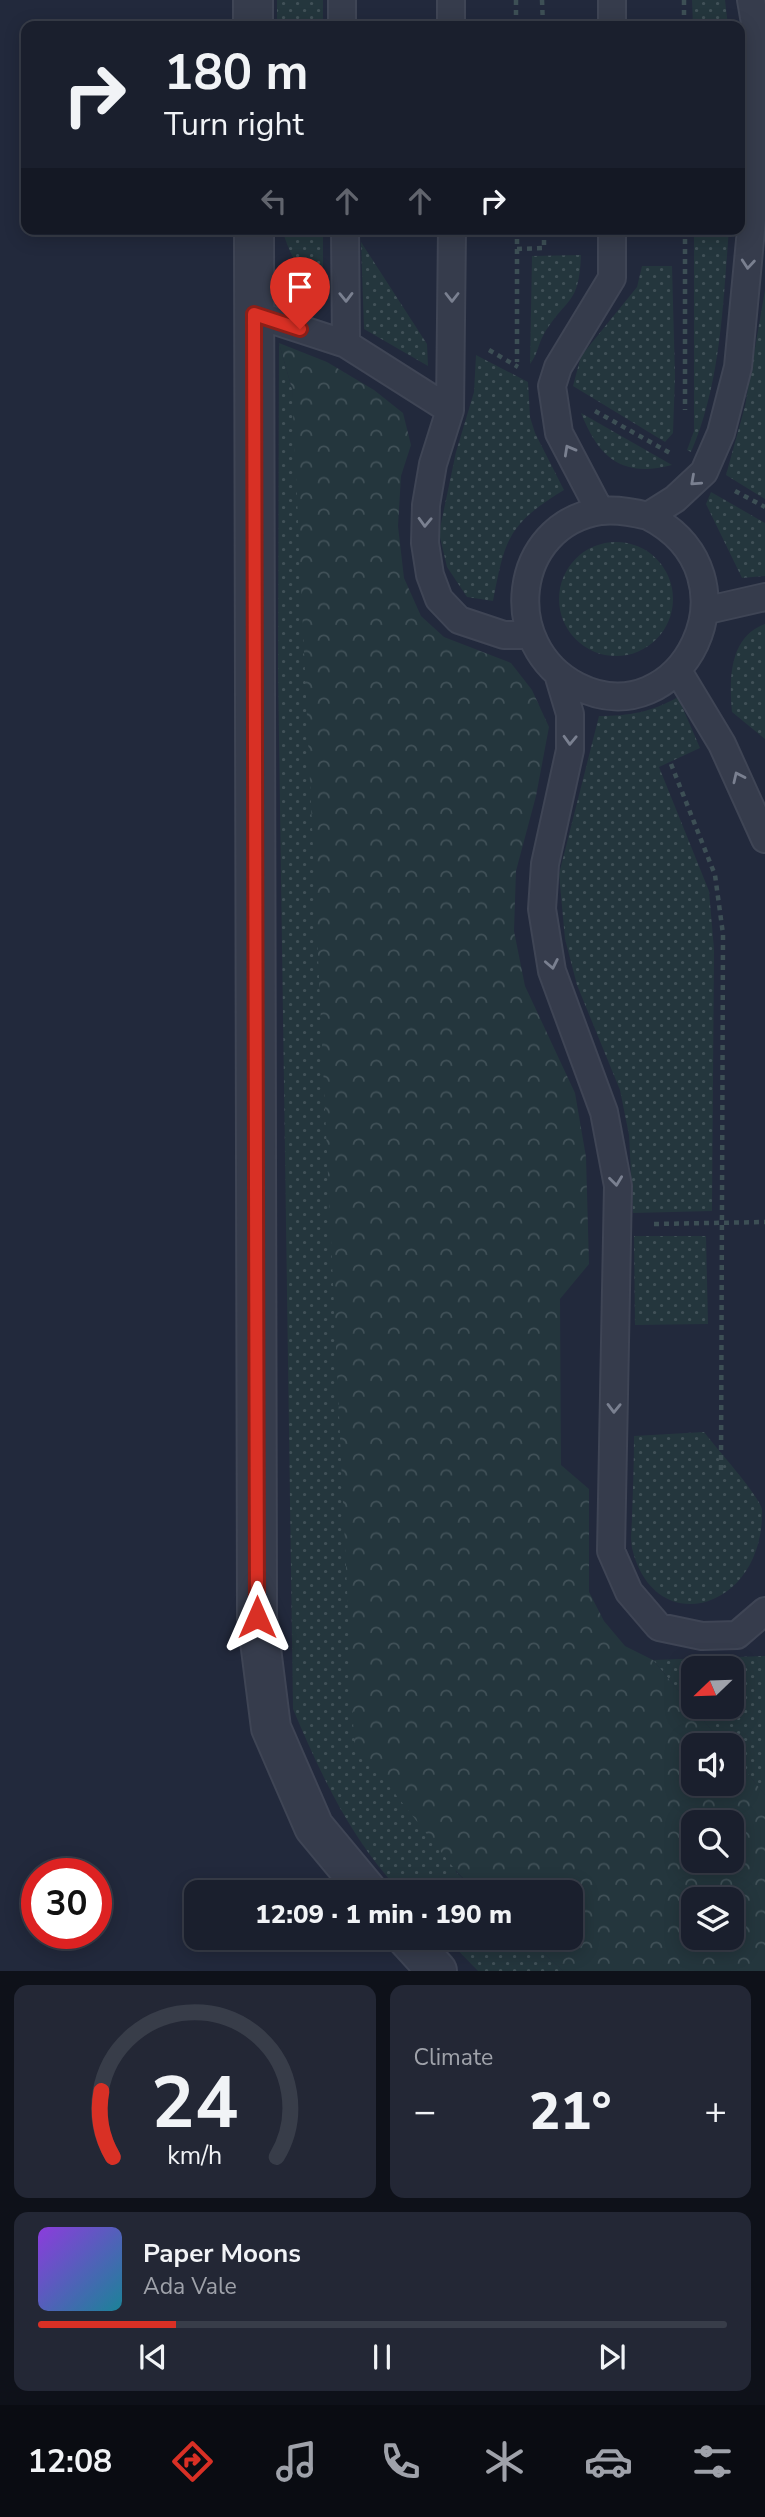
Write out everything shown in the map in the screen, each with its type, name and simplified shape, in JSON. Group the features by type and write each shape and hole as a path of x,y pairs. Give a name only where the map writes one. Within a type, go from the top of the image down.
{"street":[{"path":"253,0 253,21"},
{"path":"254,235 257,1617 271,1728 314,1827 358,1880"},
{"path":"418,1950 437,1971"}],"lane":[{"path":"342,0 342,21"},
{"path":"451,0 451,21"},
{"path":"612,0 612,21"},
{"path":"648,516 675,499 704,472 721,433 738,367 756,177 755,23 751,0"},
{"path":"345,235 346,344"},
{"path":"452,235 453,342 450,410 433,464 426,505 425,543 430,575 439,599 459,620 505,635 530,635"},
{"path":"600,511 559,433 552,386 558,367 612,278 612,235"},
{"path":"254,314 346,344 450,410"},
{"path":"624,510 648,516 673,531 694,552 705,580 708,610 699,643 678,671 660,684 620,695 598,693 578,687 558,674 541,656 530,635 524,589 531,567 542,547 558,531 578,519 600,511 624,510"},
{"path":"708,610 765,597"},
{"path":"678,671 722,744 765,839"},
{"path":"558,674 570,713 570,750 545,864 542,909 552,971 604,1112 618,1186 611,1551 629,1592 659,1627 702,1636 765,1635"},
{"path":"737,1635 765,1611"}],"path":[{"path":"516,0 516,21"},
{"path":"542,0 543,21"},
{"path":"684,0 684,21"},
{"path":"517,235 517,367"},
{"path":"517,249 544,248 544,235"},
{"path":"685,235 685,418"},
{"path":"453,342 480,345 673,454 679,443"},
{"path":"671,764 704,841 721,905 721,1471"},
{"path":"618,1224 765,1222"}],"green space":[{"path":"277,0 323,0 323,21 277,21"},
{"path":"692,0 725,0 727,21 693,21"},
{"path":"284,235 323,235 323,292 308,279"},
{"path":"694,235 729,235 715,371 701,426 691,452 687,450 694,431"},
{"path":"361,242 427,344 428,366 364,329"},
{"path":"581,255 578,284 544,334 530,364 532,256"},
{"path":"642,266 672,266 675,376 673,433 665,442 573,386 581,356 637,287"},
{"path":"765,290 765,499 726,475 745,406"},
{"path":"279,343 292,389 456,1872 464,1880 390,1880 352,1829 326,1782 293,1709 278,669"},
{"path":"279,343 327,362 374,390 403,413 411,445 401,476 398,526 404,578 421,616 444,637 511,663 532,690 549,727 536,796 516,871 514,931 525,986 575,1093 586,1157 589,1264 560,1299 561,1465 589,1489 589,1592 604,1621 625,1646 653,1660 681,1694 681,1719 702,1719 714,1733 681,1733 681,1796 744,1796 744,1769 765,1795 765,1971 563,1971 541,1950 583,1950 583,1880 465,1880 354,1742 292,389"},
{"path":"476,355 528,382 530,417 535,433 564,490 531,513 512,535 501,562 493,601 467,597 447,567 439,533 456,452 474,392"},
{"path":"581,413 672,465 639,469 614,461 596,442"},
{"path":"711,492 765,523 765,576 742,578 706,504"},
{"path":"616,542 638,546 657,558 669,577 673,599 669,621 657,640 638,652 616,656 594,652 575,640 563,621 559,599 563,577 575,558 594,546"},
{"path":"765,624 765,739 732,712 731,687 738,649 753,630"},
{"path":"678,697 700,748 659,767 709,891 714,949 712,1211 633,1213 629,1135 620,1090 577,985 565,939 559,874 599,716 640,712"},
{"path":"634,1236 706,1236 708,1324 635,1325"},
{"path":"704,1432 759,1502 762,1509 758,1544 746,1571 728,1591 706,1602 684,1604 662,1596 644,1577 632,1548 634,1436"},
{"path":"765,1656 765,1795 744,1769 744,1733 714,1733 702,1719 744,1719 744,1657"},
{"path":"681,1659 681,1694 653,1660"},
{"path":"458,1950 541,1950 563,1971 478,1971"}],"route":[{"path":"257,1617 254,314 300,329"}]}
